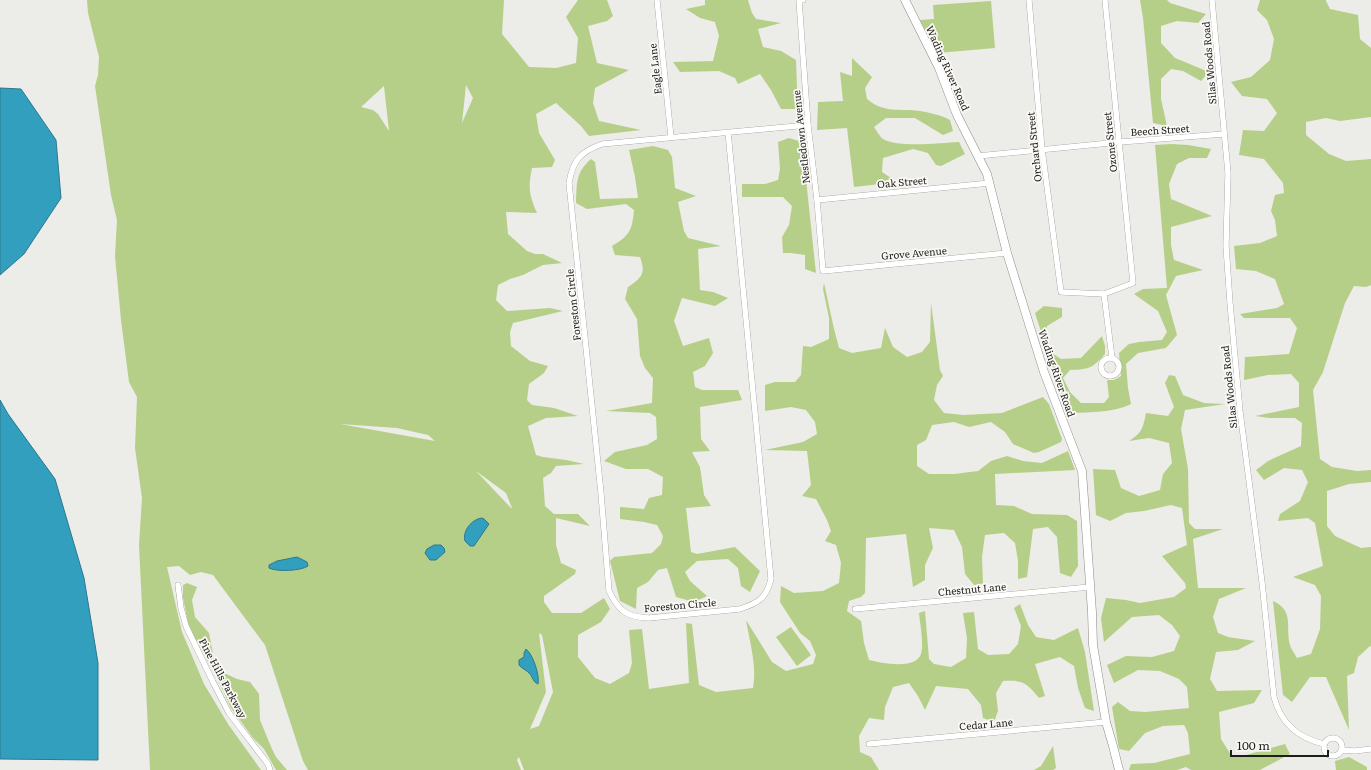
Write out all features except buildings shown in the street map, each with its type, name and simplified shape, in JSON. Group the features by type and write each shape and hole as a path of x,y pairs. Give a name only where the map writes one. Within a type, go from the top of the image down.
{"main road":[{"name":"Wading River Road","path":"905,0 939,68 957,115 990,183 1007,253 1044,372 1082,471 1093,645 1106,722 1119,770"}],"street":[{"name":"Eagle Lane","path":"657,0 671,137"},
{"name":"Nestledown Avenue","path":"799,0 808,125 817,200 823,271"},
{"name":"Orchard Street","path":"1029,0 1042,149 1062,292 1104,294"},
{"name":"Ozone Street","path":"1104,294 1133,283 1105,0"},
{"name":"Silas Woods Road","path":"1212,0 1228,173 1226,246 1240,411 1262,582 1274,697 1277,708 1289,726 1296,733 1324,744 1330,738 1336,739 1341,742 1342,750"},
{"name":"Foreston Circle","path":"728,132 771,579 768,590 761,600 740,609 635,618 622,610 615,602 609,591 601,493 569,183 571,169 582,153 592,147 602,144 671,137 728,132 808,125"},
{"name":"Beech Street","path":"978,156 1120,142 1224,134"},
{"name":"Oak Street","path":"817,200 990,183"},
{"name":"Grove Avenue","path":"823,271 1007,253"},
{"path":"1104,294 1112,358"},
{"name":"Pine Hills Parkway","path":"178,585 181,608 186,626 213,682 229,713 268,764 270,770"},
{"name":"Chestnut Lane","path":"855,608 1090,587"},
{"name":"Cedar Lane","path":"869,744 1106,722"},
{"path":"1324,744 1324,751 1331,757 1337,756 1342,750 1355,751 1371,749"}],"green space":[{"path":"87,0 504,0 502,34 529,67 556,68 576,63 578,38 566,17 578,0 607,0 613,16 607,21 588,26 597,63 629,70 595,88 593,103 599,121 641,130 589,136 581,126 556,103 536,114 539,133 555,160 552,167 532,168 530,191 537,213 506,212 508,234 527,251 535,254 543,254 562,263 543,265 498,285 496,300 507,311 550,308 563,311 513,323 510,332 511,346 530,361 548,366 544,373 529,384 527,400 532,405 554,408 578,416 546,418 528,426 536,455 584,464 556,466 551,473 543,478 545,506 554,514 578,514 590,526 556,518 556,545 561,563 576,570 575,574 544,596 544,602 552,613 581,613 604,598 610,609 601,622 578,635 578,657 595,678 610,684 629,673 632,663 629,630 642,629 649,689 689,683 686,623 692,624 699,685 716,692 753,688 754,663 746,620 772,662 786,671 813,664 816,655 810,641 800,633 780,602 781,586 794,593 823,591 839,583 841,563 836,545 825,541 831,531 816,499 802,496 811,485 807,451 765,450 803,442 817,434 815,422 806,410 791,407 765,411 765,385 775,382 795,382 801,375 803,346 811,347 829,339 829,318 823,289 824,283 839,348 852,353 881,348 885,328 893,347 907,357 922,352 930,342 931,303 940,370 943,376 937,385 934,400 944,413 963,415 1002,413 1043,397 1049,404 1062,439 1061,442 1034,453 1013,444 1005,432 991,422 969,427 954,422 932,425 926,440 917,445 917,466 929,474 954,474 978,471 991,461 1007,456 1023,461 1042,463 1068,451 1075,470 995,474 996,505 1014,506 1032,514 1067,515 1077,521 1078,566 1071,577 1060,573 1057,537 1048,527 1033,529 1027,577 1018,579 1018,561 1015,543 1004,533 985,535 982,557 983,584 974,585 965,574 962,547 954,530 929,528 933,548 925,565 925,580 913,587 906,534 866,538 865,593 861,597 849,601 847,611 861,621 864,643 869,660 881,663 906,664 918,659 921,654 922,644 919,613 925,611 929,659 934,664 951,667 966,658 967,638 963,613 974,612 978,649 988,655 1009,654 1018,644 1021,626 1014,608 1020,604 1028,625 1036,637 1054,640 1078,628 1085,652 1094,711 1085,708 1078,688 1074,666 1060,657 1035,664 1045,696 1039,698 1028,686 1020,682 1003,681 996,693 998,711 994,722 983,718 981,705 968,689 936,686 925,710 909,683 893,687 885,707 884,720 869,718 859,736 860,752 871,757 879,770 524,770 519,757 517,760 521,770 308,770 303,761 265,645 213,575 201,572 190,575 179,566 167,567 182,632 204,684 228,724 261,770 150,770 139,545 142,498 135,448 137,397 129,382 121,320 115,256 117,220 111,195 95,86 98,75 99,57 88,13","holes":["466,85 473,98 462,123","384,86 389,131 378,114 373,110 361,107","340,424 397,428 428,435 435,441","476,471 506,493 511,508","539,633 542,635 553,692 539,726 530,729 546,692"]},
{"path":"705,0 748,0 752,13 756,19 781,23 758,29 763,47 781,51 796,60 796,109 781,109 771,90 760,74 738,84 735,78 719,71 680,72 673,62 713,61 719,36 715,22 700,18 686,9 705,5"},
{"path":"1140,0 1167,0 1170,3 1206,14 1198,23 1177,21 1161,26 1161,43 1175,58 1209,72 1201,81 1183,71 1171,69 1161,79 1161,99 1167,126 1153,123"},
{"path":"1260,0 1326,0 1330,9 1358,15 1360,39 1371,48 1371,117 1340,121 1326,118 1306,122 1306,135 1329,154 1346,161 1371,159 1371,285 1366,287 1354,286 1345,303 1323,372 1313,390 1320,459 1332,467 1357,471 1371,470 1371,482 1349,484 1327,491 1327,526 1335,536 1361,548 1371,547 1371,647 1370,646 1358,657 1354,673 1347,676 1349,730 1326,677 1310,677 1292,702 1283,695 1273,601 1280,605 1287,615 1290,645 1297,658 1311,654 1320,629 1321,596 1315,585 1293,577 1323,566 1315,523 1308,518 1278,521 1280,514 1300,501 1308,482 1302,470 1284,468 1264,480 1256,470 1268,461 1301,446 1302,423 1295,418 1270,418 1255,416 1299,407 1299,383 1291,374 1268,375 1244,380 1245,357 1289,354 1297,328 1290,318 1244,318 1240,314 1277,308 1284,304 1275,279 1256,271 1236,269 1234,246 1260,243 1277,236 1275,220 1271,211 1275,195 1284,193 1283,183 1264,159 1239,155 1243,130 1264,131 1277,113 1267,99 1242,96 1231,82 1251,77 1270,60 1274,39 1267,20 1257,10"},
{"path":"991,1 995,48 938,53 920,20 934,19 933,5"},
{"path":"852,58 872,77 865,88 867,99 886,109 920,111 943,117 950,120 953,131 943,135 915,118 886,118 874,127 883,139 890,142 909,144 959,142 965,154 941,166 936,165 928,153 913,149 883,158 882,172 897,182 854,187 847,128 817,130 818,102 843,101 840,72 852,76"},
{"path":"789,138 802,142 816,273 805,269 805,255 783,253 782,237 789,225 792,206 783,197 742,197 742,184 765,184 778,180 780,169 778,142"},
{"path":"1171,144 1211,149 1207,158 1189,158 1177,164 1169,184 1171,199 1212,216 1171,227 1171,245 1174,260 1203,270 1176,276 1166,295 1177,335 1166,348 1138,353 1126,364 1131,404 1109,411 1070,413 1063,400 1035,313 1044,306 1062,308 1062,317 1047,326 1045,339 1052,353 1061,359 1081,358 1102,336 1105,346 1105,354 1090,367 1070,370 1063,378 1070,392 1081,403 1104,403 1109,397 1107,380 1114,380 1121,376 1119,353 1129,344 1162,340 1167,332 1158,311 1134,294 1143,289 1167,288 1155,145"},
{"path":"653,146 668,150 672,157 675,188 696,196 678,202 684,231 688,238 721,246 698,249 700,290 713,292 728,298 715,306 682,298 674,321 683,346 709,338 713,353 705,366 693,372 695,387 702,390 738,390 742,400 700,407 701,439 710,451 692,452 700,467 704,495 711,506 686,508 691,552 697,554 735,547 760,571 750,592 741,586 738,568 728,559 697,561 685,572 690,581 707,596 694,602 676,597 667,568 658,570 648,582 637,588 636,609 620,601 610,561 614,557 652,553 661,544 663,536 657,525 620,519 620,507 644,509 649,498 662,495 663,477 648,469 626,469 604,461 615,452 647,445 657,439 656,417 650,413 606,411 652,403 653,378 645,368 640,356 637,319 625,299 628,287 640,278 643,267 640,257 615,255 612,246 623,239 629,232 634,210 626,204 587,209 576,203 579,174 591,159 595,162 600,199 638,198 629,150"},
{"path":"1169,375 1175,376 1183,395 1204,403 1225,404 1185,410 1181,429 1188,469 1189,523 1195,529 1223,529 1193,539 1198,588 1246,588 1219,599 1213,617 1218,633 1228,637 1255,641 1238,650 1216,652 1210,679 1217,691 1262,690 1254,703 1219,712 1221,739 1231,755 1246,755 1285,744 1290,754 1260,770 1191,770 1186,767 1177,770 1129,770 1131,764 1154,763 1190,754 1188,733 1184,725 1163,726 1145,733 1129,751 1119,749 1112,707 1118,702 1130,711 1145,712 1189,708 1187,687 1179,679 1160,671 1138,670 1114,683 1107,665 1126,656 1152,657 1174,651 1180,636 1172,625 1159,615 1132,617 1104,642 1101,618 1106,598 1140,603 1174,597 1186,588 1185,583 1162,556 1187,545 1182,508 1171,505 1126,513 1110,521 1096,515 1093,469 1115,470 1121,488 1139,496 1160,490 1163,474 1172,463 1169,443 1149,438 1129,441 1141,430 1146,413 1168,416 1174,407 1165,383"},
{"path":"187,583 197,587 192,600 195,617 209,633 214,659 224,673 237,679 250,682 259,694 260,720 276,757 287,770 276,770 264,749 253,738 231,708 216,676 189,628 183,598 183,585"},
{"path":"791,627 811,655 797,666 776,637"},
{"path":"1053,746 1056,768 1053,770 1034,770 1041,766"},
{"path":"1349,757 1367,767 1367,770 1336,770 1335,761"}],"water":[{"path":"0,88 21,89 56,140 61,198 24,254 0,275"},
{"path":"0,400 8,414 55,479 84,578 98,663 98,760 0,759"},
{"path":"482,518 489,524 474,546 470,546 465,541 464,537 466,530 471,523"},
{"path":"434,545 441,545 445,552 436,560 430,560 425,553 427,549"},
{"path":"297,557 307,562 308,566 300,569 288,570 269,568 269,565 277,561"},
{"path":"526,649 531,655 535,665 538,676 538,684 529,673 519,665 519,660 524,657"}]}
